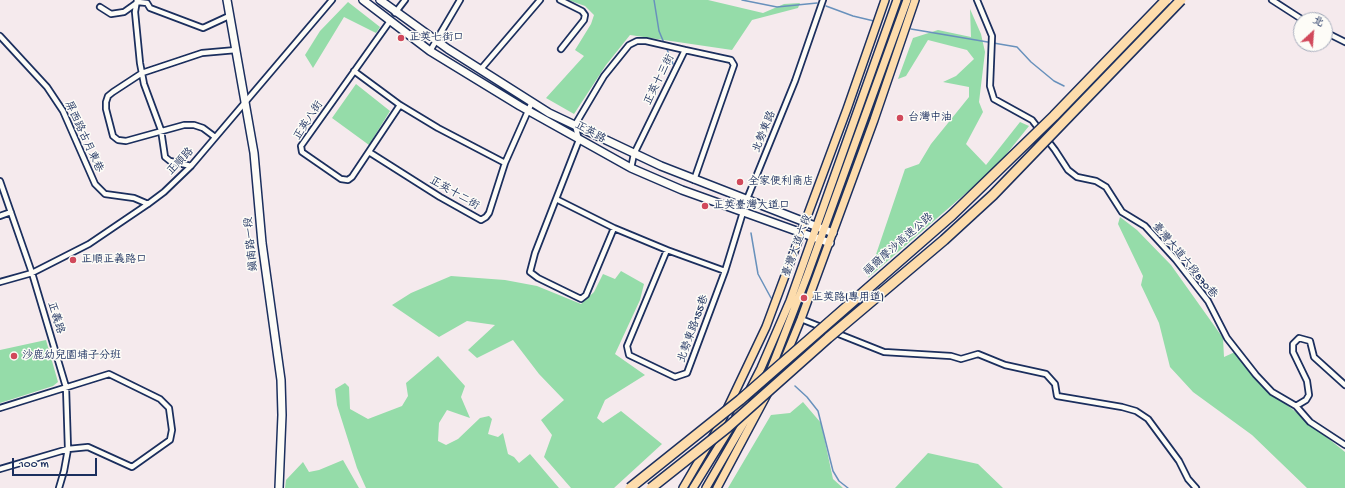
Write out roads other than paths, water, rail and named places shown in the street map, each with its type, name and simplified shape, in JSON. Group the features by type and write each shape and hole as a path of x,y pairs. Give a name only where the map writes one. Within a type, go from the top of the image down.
{"highway":[{"name":"福爾摩沙高速公路","path":"630,488 740,400 952,215 1054,116 1166,0"},
{"path":"651,488 728,427 955,230 1020,168 1181,0"}],"main road":[{"name":"臺灣大道六段","path":"683,488 718,428 751,363 766,327 804,221 847,109 885,0"},
{"name":"臺灣大道六段","path":"821,228 898,0"},
{"name":"臺灣大道六段","path":"706,488 750,412 770,372 821,228 907,0"},
{"path":"717,488 767,396 801,319 830,243 915,0"},
{"name":"臺灣大道六段","path":"693,488 742,408 817,239"}],"street":[{"name":"鎮南路一段","path":"227,0 254,153 262,243 281,380 282,415 279,488"},
{"name":"正順路","path":"0,282 32,273 89,244 148,204 191,166 332,0"},
{"name":"正英路","path":"363,0 430,51 527,110 631,168 682,190 830,243"},
{"name":"正英路","path":"380,0 395,13 532,102 575,125 634,154 694,180 833,233"},
{"path":"395,13 404,0"},
{"path":"430,51 460,0"},
{"path":"481,69 540,0"},
{"path":"560,0 582,11 585,15 584,20 561,49"},
{"name":"北勢東路","path":"725,271 744,213 747,199 794,81 823,0"},
{"name":"臺灣大道六段870巷","path":"977,0 992,39 990,86 994,99 1032,120 1068,170 1077,177 1096,182 1106,187 1122,212 1145,226 1176,260 1208,301 1227,338 1256,375 1272,392 1296,406 1310,422 1345,445"},
{"path":"1272,0 1293,14"},
{"path":"138,1 146,3 150,8 203,28 230,16"},
{"path":"100,7 111,14 124,12 138,1"},
{"path":"138,1 135,12 142,73 161,130 165,157 170,161 191,166"},
{"name":"正英八街","path":"390,21 301,146 302,152 341,179 348,180 352,177 400,105"},
{"name":"屏西路古月東巷","path":"0,36 47,87 63,111 95,184 105,194 134,198 148,204"},
{"path":"1333,36 1345,42"},
{"path":"614,228 586,296 581,298 538,278 530,272 531,265 579,140 575,125 604,76 630,45 637,41 646,41 685,50"},
{"path":"215,137 203,128 194,125 161,130 126,141 118,140 113,136 106,109 108,96 142,73 202,53 236,50"},
{"name":"正英十三街","path":"631,168 634,154 685,50 731,60 734,65 694,180"},
{"path":"354,71 400,105 438,128 505,163"},
{"name":"正英十二街","path":"369,152 440,197 481,220 489,213 505,163 527,110 532,102"},
{"name":"正義路","path":"0,181 32,273 66,387 68,449 59,488"},
{"path":"556,199 614,228 725,271"},
{"path":"0,216 11,212"},
{"name":"北勢東路155巷","path":"668,250 627,346 629,355 675,377 687,374 725,271"},
{"path":"801,319 884,352 951,356 961,359 978,354 1005,365 1046,374 1055,384 1057,396 1122,406 1136,411 1148,419 1179,461 1188,479 1196,488"},
{"path":"1296,406 1306,400 1309,395 1307,381 1293,352 1293,344 1299,338 1310,341 1313,347 1314,357 1345,385"},
{"path":"0,408 109,374 160,399 169,408 172,430 170,440 132,467 88,447 68,449 0,469"}],"waterway":[{"path":"654,0 659,31 664,43"},
{"path":"742,0 777,7 817,3"},
{"path":"826,6 853,16 874,21"},
{"path":"911,29 1017,47 1031,62 1054,81 1064,86"},
{"path":"666,47 673,64"},
{"path":"751,233 758,274 771,298"},
{"path":"795,386 807,397 818,411 833,471 839,481 848,488"}],"place":[{"name":"正英七街口","path":"401,38"},
{"name":"台灣中油","path":"900,118"},
{"name":"全家便利商店","path":"740,182"},
{"name":"正英臺灣大道口","path":"705,206"},
{"name":"正順正義路口","path":"73,260"},
{"name":"正英路(專用道)","path":"804,298"},
{"name":"沙鹿幼兒園埔子分班","path":"14,356"}]}
